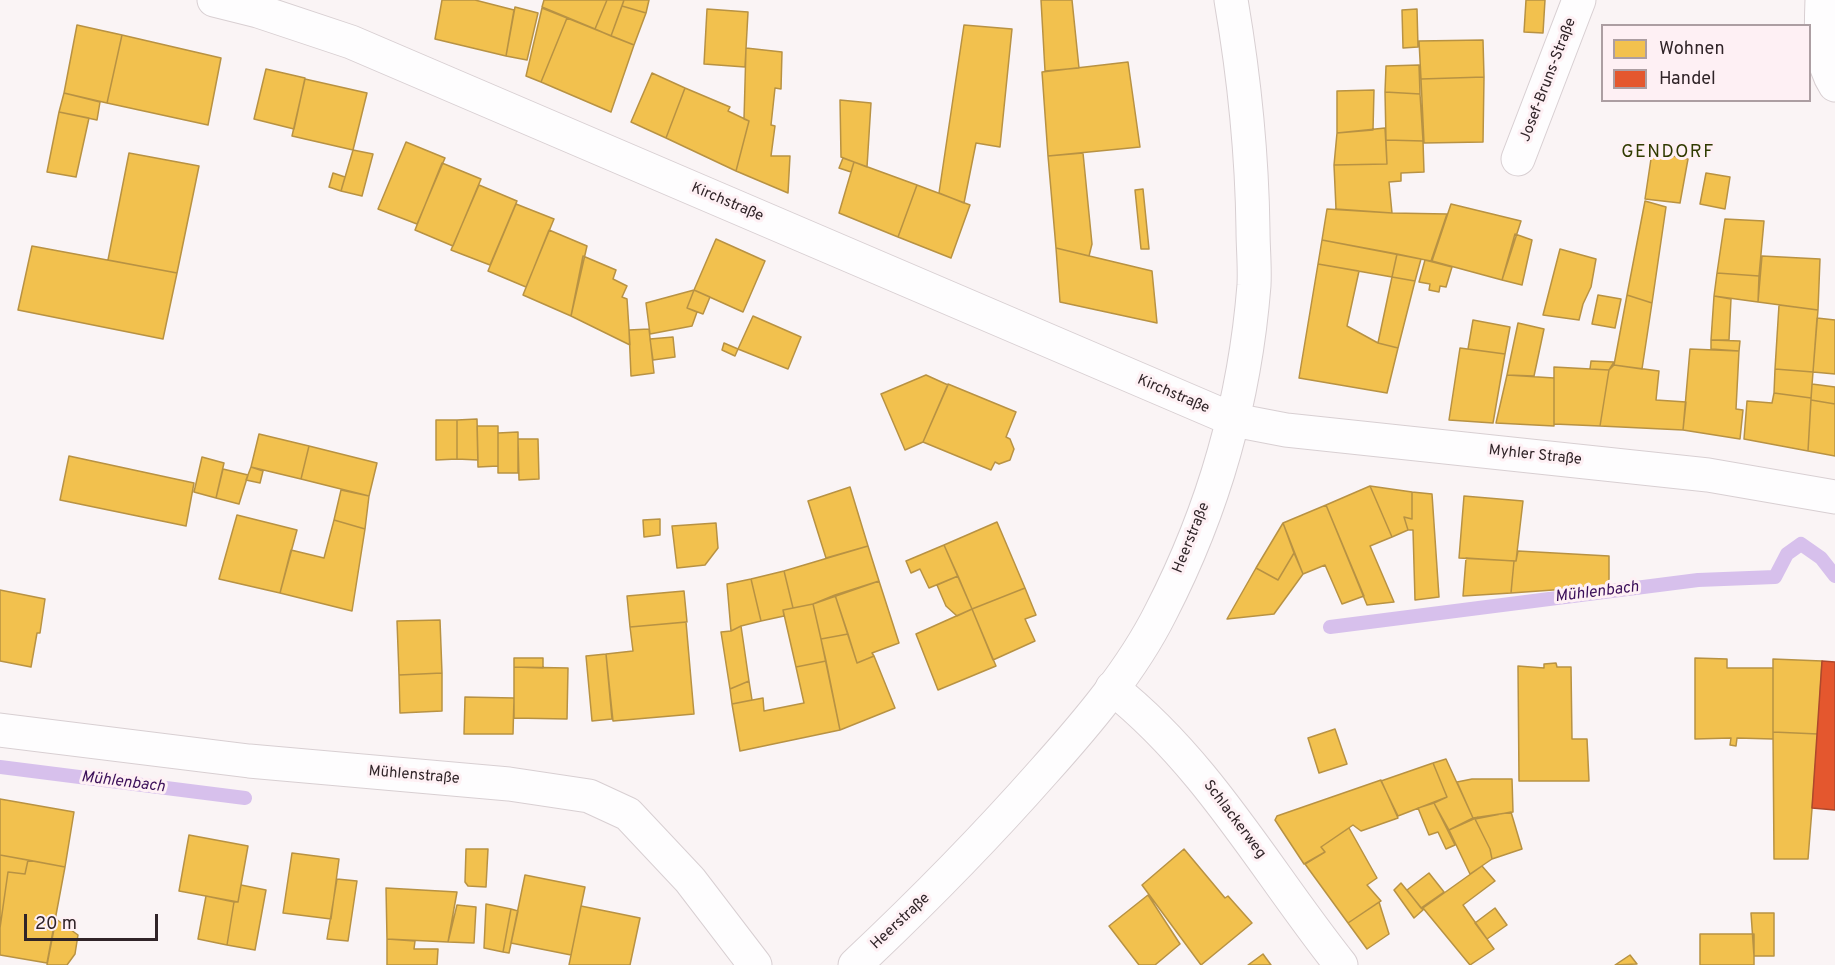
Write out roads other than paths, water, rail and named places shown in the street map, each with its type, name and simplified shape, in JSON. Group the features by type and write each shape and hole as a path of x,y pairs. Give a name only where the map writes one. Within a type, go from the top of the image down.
{"street":[{"name":"Kirchstraße","path":"214,0 258,11 351,42 1234,420"},
{"name":"Heerstraße","path":"855,965 938,888 1055,759 1112,688 1161,614 1218,475 1234,420 1254,285 1252,176 1240,56 1231,0"},
{"name":"Josef-Bruns-Straße","path":"1518,159 1579,0"},
{"path":"1822,0 1820,31 1828,75 1835,85"},
{"name":"Myhler Straße","path":"1234,420 1286,430 1708,475 1835,497"},
{"name":"Schlackerweg","path":"1112,688 1186,758 1233,815 1341,965"},
{"name":"Mühlenstraße","path":"0,730 249,761 509,784 590,795 628,814 690,880 755,965"}],"waterway":[{"name":"Mühlenbach","path":"1330,627 1698,580 1775,577 1787,554 1801,544 1821,558 1835,576"},
{"name":"Mühlenbach","path":"0,767 245,798"}],"district":[{"name":"GENDORF","path":"1668,153"}]}
